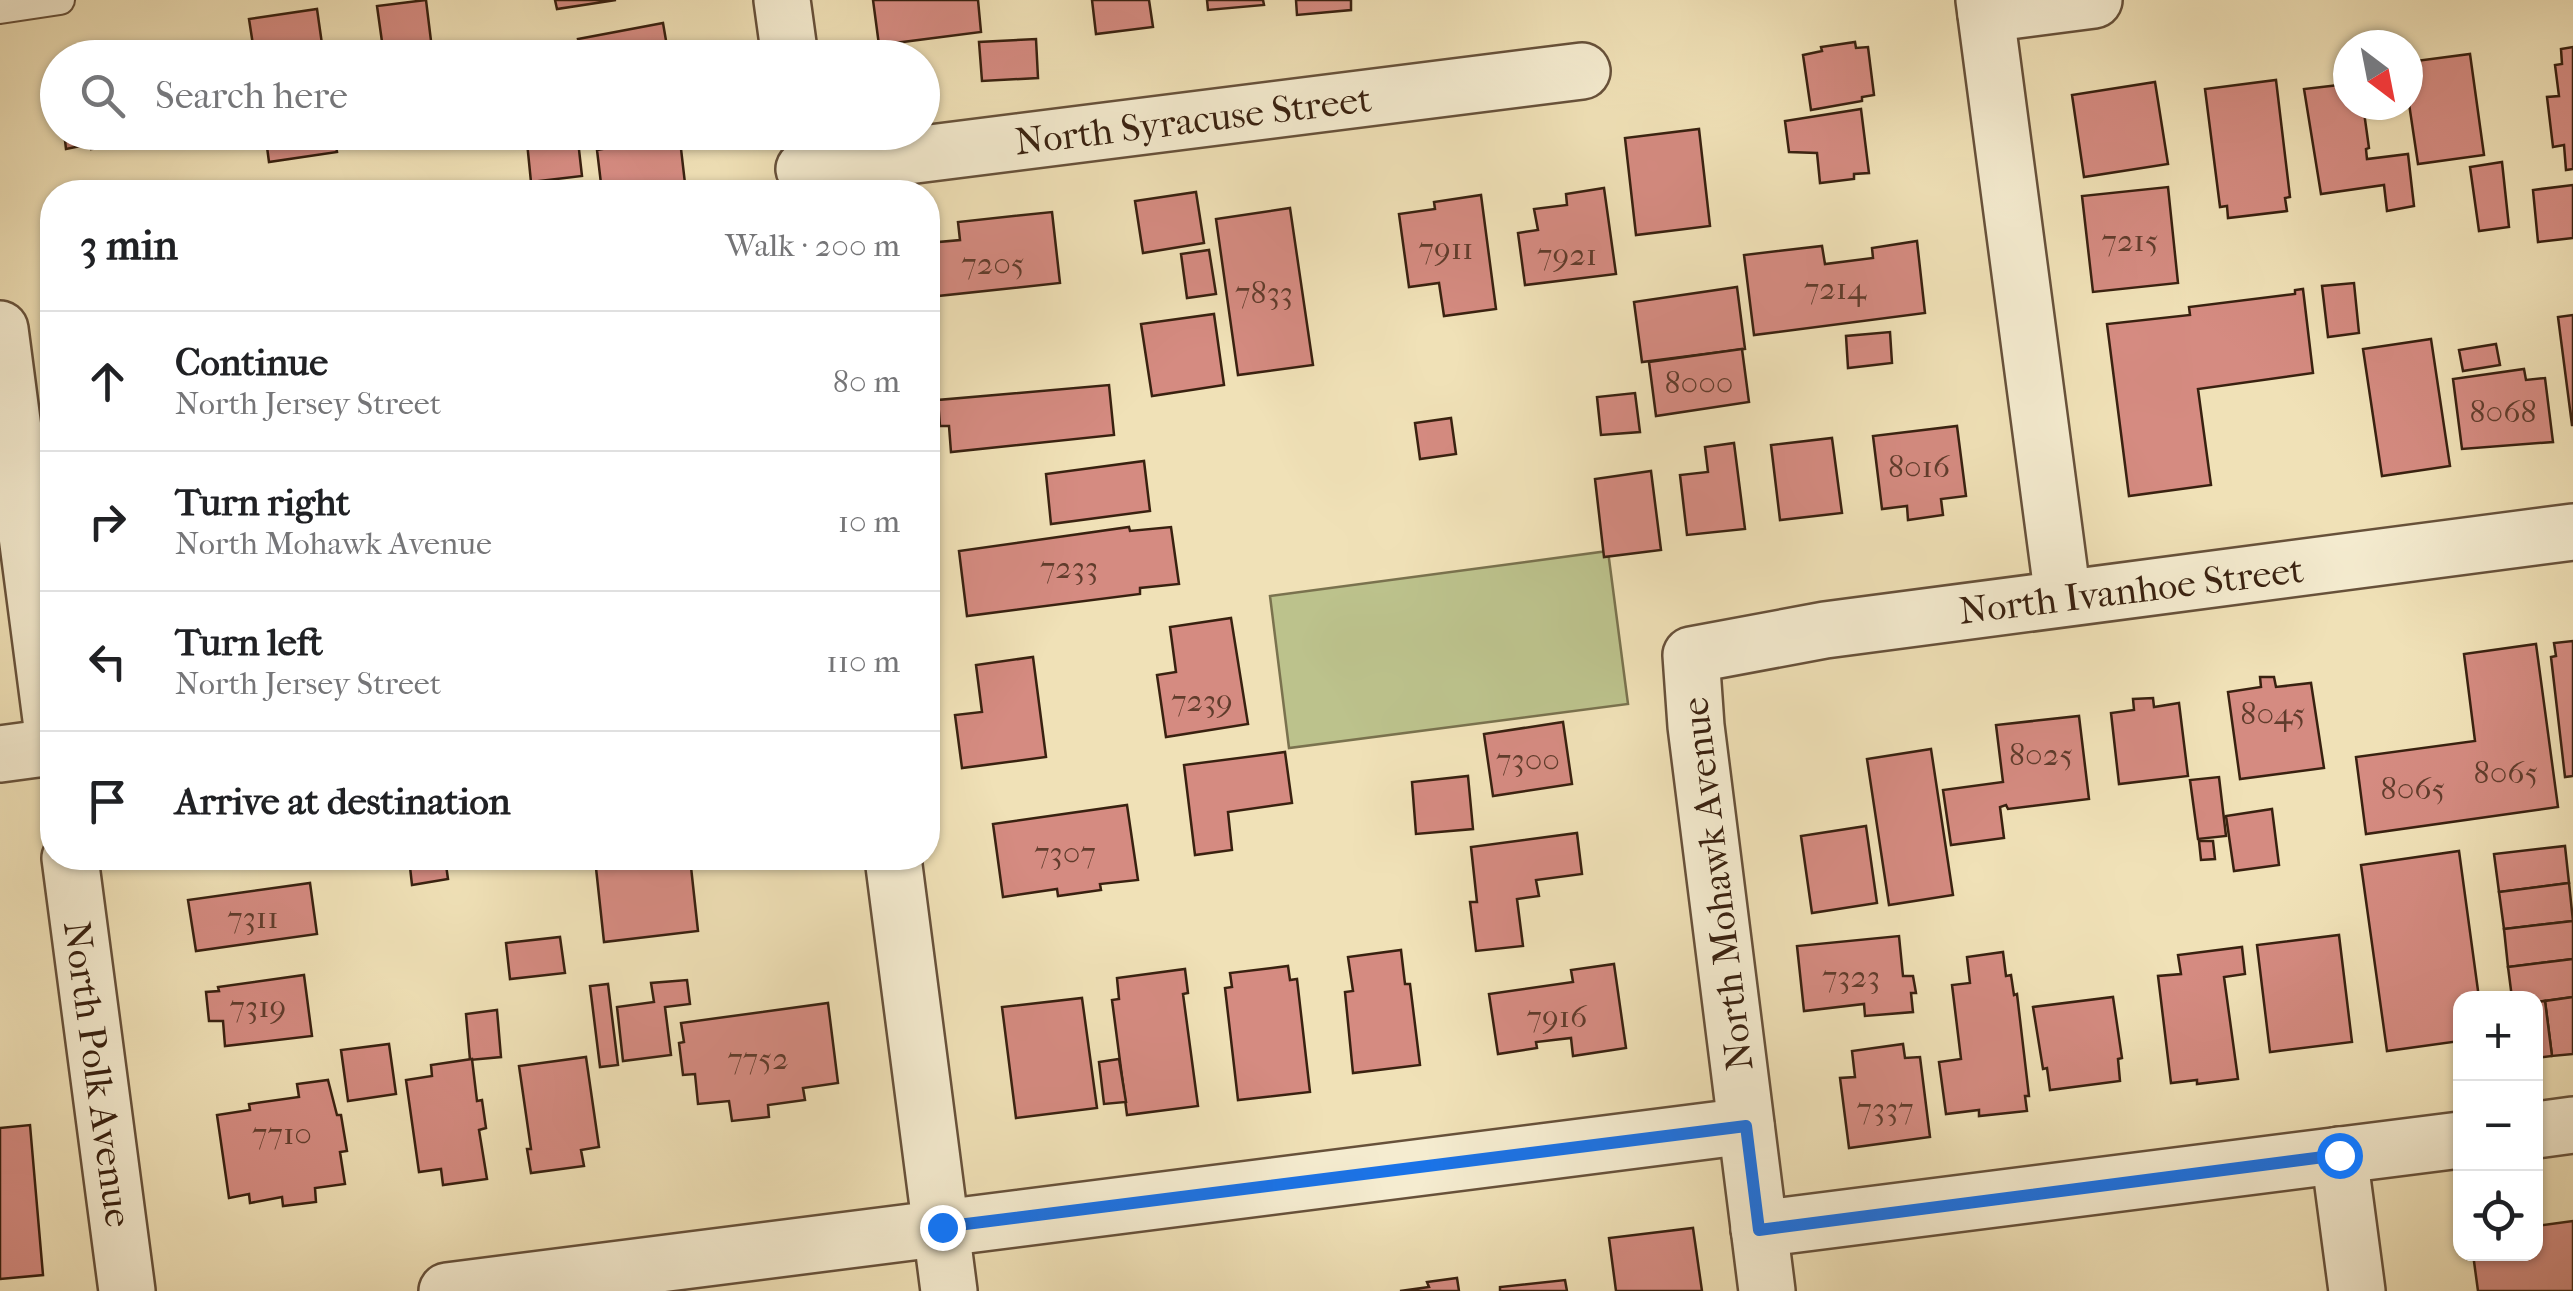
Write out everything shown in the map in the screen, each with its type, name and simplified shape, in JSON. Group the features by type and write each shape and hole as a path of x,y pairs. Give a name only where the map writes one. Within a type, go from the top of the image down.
{"street":[{"path":"782,0 788,40"},
{"path":"2063,598 1985,7 2094,0"},
{"name":"North Syracuse Street","path":"940,149 1582,71"},
{"name":"North Syracuse Street","path":"804,165 928,150"},
{"path":"0,329 40,601"},
{"name":"North Ivanhoe Street","path":"1691,654 1824,630 2573,532"},
{"name":"North Mohawk Avenue","path":"1691,654 1696,726 1767,1291"},
{"path":"0,754 40,749"},
{"name":"North Polk Avenue","path":"72,870 127,1291"},
{"path":"896,870 949,1291"},
{"path":"447,1291 1746,1126"},
{"path":"2543,1129 2573,1126"},
{"path":"1759,1230 2453,1141"},
{"path":"2339,1155 2357,1291"}],"lane":[{"path":"0,9 60,0"}],"green space":[{"path":"1608,551 1628,704 1289,748 1270,596"}],"building":[{"path":"426,0 431,40 382,40 377,6"},
{"path":"555,0 616,0 557,9"},
{"path":"873,0 978,0 981,32 918,40 878,40"},
{"path":"1092,0 1149,0 1153,27 1096,34"},
{"path":"1207,0 1263,0 1264,5 1208,10"},
{"path":"1296,0 1351,0 1351,10 1297,15"},
{"path":"317,9 321,40 252,40 249,19"},
{"path":"663,23 666,40 578,40"},
{"path":"1036,39 1038,78 982,81 979,42"},
{"path":"1855,42 1856,48 1868,47 1874,95 1862,97 1862,101 1811,110 1803,55 1822,51 1821,47"},
{"path":"2573,47 2573,169 2566,170 2564,145 2553,147 2547,97 2559,96 2555,65 2562,64 2561,49"},
{"path":"2470,54 2484,155 2418,164 2411,120 2423,120 2423,60"},
{"path":"2276,80 2290,197 2285,198 2287,211 2228,218 2227,206 2220,207 2205,89"},
{"path":"2155,82 2168,164 2084,177 2072,95"},
{"path":"2333,86 2333,120 2365,120 2367,159 2408,154 2414,206 2387,211 2384,185 2321,194 2304,89"},
{"path":"1861,109 1869,173 1820,183 1817,153 1789,152 1785,121"},
{"path":"1699,129 1710,226 1636,235 1625,138"},
{"path":"267,150 337,150 337,152 269,162"},
{"path":"528,150 579,150 582,176 531,180"},
{"path":"597,150 681,150 685,180 601,180"},
{"path":"2502,162 2509,227 2479,231 2470,167"},
{"path":"2573,185 2573,238 2538,242 2533,190"},
{"path":"2168,187 2178,283 2093,292 2082,196"},
{"path":"1604,188 1616,274 1525,285 1518,233 1538,230 1534,209 1567,205 1566,194"},
{"path":"1196,192 1204,243 1143,253 1135,201"},
{"path":"1481,195 1496,309 1444,316 1439,283 1409,287 1399,214 1435,209 1434,202"},
{"path":"1290,208 1313,365 1238,375 1216,219"},
{"path":"1052,212 1060,283 940,296 940,242 960,240 958,222"},
{"path":"1917,241 1925,313 1754,335 1744,255 1822,246 1825,264 1873,258 1872,248"},
{"path":"1209,250 1216,294 1187,298 1181,254"},
{"path":"2354,283 2359,333 2328,337 2322,286"},
{"path":"1737,287 1745,349 1642,362 1634,302"},
{"path":"2303,289 2313,373 2198,389 2211,485 2129,496 2107,324 2190,315 2189,307 2295,294 2295,290"},
{"path":"1214,314 1224,385 1152,396 1141,324"},
{"path":"2573,315 2573,425 2572,425 2558,317"},
{"path":"1890,332 1892,363 1848,368 1846,336"},
{"path":"2431,339 2450,466 2382,476 2363,349"},
{"path":"2496,344 2500,365 2463,371 2459,350"},
{"path":"1742,349 1749,402 1656,416 1649,362"},
{"path":"2524,369 2526,380 2545,378 2553,442 2462,449 2453,379"},
{"path":"1109,385 1114,435 951,452 949,426 940,426 940,400"},
{"path":"1635,393 1640,432 1601,435 1597,397"},
{"path":"1451,418 1456,454 1420,459 1415,423"},
{"path":"1957,426 1966,496 1941,499 1943,515 1908,520 1907,506 1882,509 1873,436"},
{"path":"1832,438 1842,513 1780,520 1771,445"},
{"path":"1734,443 1745,529 1687,535 1680,475 1708,472 1705,447"},
{"path":"1144,461 1150,511 1051,524 1046,474"},
{"path":"1651,471 1661,550 1604,557 1595,479"},
{"path":"1129,527 1130,531 1171,527 1179,584 1140,588 1140,594 967,616 959,551"},
{"path":"1231,618 1248,724 1166,737 1157,675 1176,672 1170,627"},
{"path":"2573,641 2573,776 2565,777 2551,657 2556,656 2554,643"},
{"path":"2536,644 2558,807 2366,834 2356,757 2475,741 2464,654"},
{"path":"1033,657 1046,757 962,768 955,715 982,712 976,665"},
{"path":"2260,677 2274,677 2276,687 2311,683 2324,768 2240,779 2228,692 2261,687"},
{"path":"2153,698 2154,707 2179,703 2188,776 2119,784 2111,713 2134,710 2133,699"},
{"path":"2079,716 2089,799 2000,807 2004,838 1951,845 1943,790 2003,782 1996,725"},
{"path":"1563,722 1572,784 1493,796 1484,734"},
{"path":"1931,749 1953,895 1889,905 1867,759"},
{"path":"1285,752 1292,803 1228,812 1232,850 1195,855 1184,765"},
{"path":"1468,776 1473,829 1416,834 1412,782"},
{"path":"2219,777 2226,836 2198,839 2190,780"},
{"path":"1127,805 1138,880 1100,884 1101,890 1058,896 1057,889 1003,897 993,824"},
{"path":"2272,809 2279,865 2234,871 2226,816"},
{"path":"1866,826 1877,903 1812,913 1801,836"},
{"path":"1577,833 1582,874 1536,880 1539,896 1517,899 1523,946 1476,951 1470,902 1477,902 1471,847"},
{"path":"2199,841 2213,841 2215,859 2201,860"},
{"path":"2565,846 2569,883 2499,892 2494,854"},
{"path":"2459,851 2478,991 2453,991 2453,1042 2387,1051 2361,865"},
{"path":"410,870 447,870 448,879 412,885"},
{"path":"596,870 691,870 698,931 604,942"},
{"path":"310,883 317,934 196,951 188,900"},
{"path":"2569,883 2573,921 2504,929 2499,892"},
{"path":"2573,921 2573,959 2508,967 2504,929"},
{"path":"2339,935 2352,1042 2270,1052 2257,945"},
{"path":"1899,936 1903,976 1913,976 1913,1012 1865,1016 1864,1004 1804,1011 1797,946"},
{"path":"560,937 565,973 510,979 506,943"},
{"path":"2242,947 2245,974 2224,977 2238,1079 2171,1083 2158,976 2181,974 2178,955"},
{"path":"1401,950 1405,984 1410,984 1420,1065 1353,1073 1345,992 1353,991 1348,957"},
{"path":"2003,952 2006,976 2011,975 2014,995 2017,994 2029,1096 2025,1096 2027,1111 1979,1116 1979,1110 1946,1114 1939,1062 1961,1059 1952,985 1970,983 1967,957"},
{"path":"2573,959 2573,997 2543,1001 2543,991 2511,991 2508,967"},
{"path":"1614,964 1626,1048 1573,1056 1571,1038 1536,1042 1537,1048 1498,1054 1489,994 1573,982 1571,970"},
{"path":"1288,966 1290,980 1297,979 1310,1092 1238,1100 1225,988 1232,987 1230,973"},
{"path":"1185,969 1188,993 1183,994 1198,1106 1127,1115 1112,1000 1119,999 1117,978"},
{"path":"304,975 312,1036 225,1046 223,1021 209,1021 206,992"},
{"path":"687,980 690,1004 665,1007 671,1055 623,1061 617,1007 654,1002 651,983"},
{"path":"608,984 618,1065 600,1067 590,986"},
{"path":"2113,997 2122,1058 2118,1059 2120,1081 2050,1090 2033,1007"},
{"path":"2573,997 2573,1054 2552,1056 2545,1001"},
{"path":"1082,998 1097,1108 1016,1118 1002,1007"},
{"path":"2543,1001 2552,1056 2543,1057"},
{"path":"828,1003 838,1083 803,1088 805,1100 768,1105 769,1117 732,1121 729,1101 698,1104 695,1074 683,1075 681,1023"},
{"path":"497,1010 501,1057 470,1060 466,1014"},
{"path":"389,1044 396,1094 348,1101 341,1050"},
{"path":"1903,1044 1905,1058 1920,1057 1930,1137 1849,1148 1840,1078 1855,1077 1852,1051"},
{"path":"586,1057 599,1147 581,1150 584,1166 531,1173 519,1066"},
{"path":"472,1059 477,1101 482,1100 486,1128 479,1130 487,1179 443,1185 441,1169 419,1172 406,1080 432,1076 431,1065"},
{"path":"1119,1059 1126,1102 1104,1104 1099,1062"},
{"path":"328,1080 337,1115 341,1115 347,1151 340,1152 345,1184 315,1188 316,1202 283,1206 282,1197 250,1203 249,1194 229,1198 217,1115 250,1110 249,1104 299,1097 297,1084"},
{"path":"30,1125 43,1275 0,1279 0,1128"},
{"path":"2573,1221 2573,1291 2478,1291 2474,1261 2543,1261 2543,1225"},
{"path":"1693,1228 1702,1291 1616,1291 1609,1238"},
{"path":"1457,1278 1459,1291 1400,1291 1429,1287 1427,1282"},
{"path":"1565,1280 1567,1291 1500,1291 1500,1287"}],"route":[{"path":"942,1227 1746,1126 1759,1230 2339,1155"}]}
